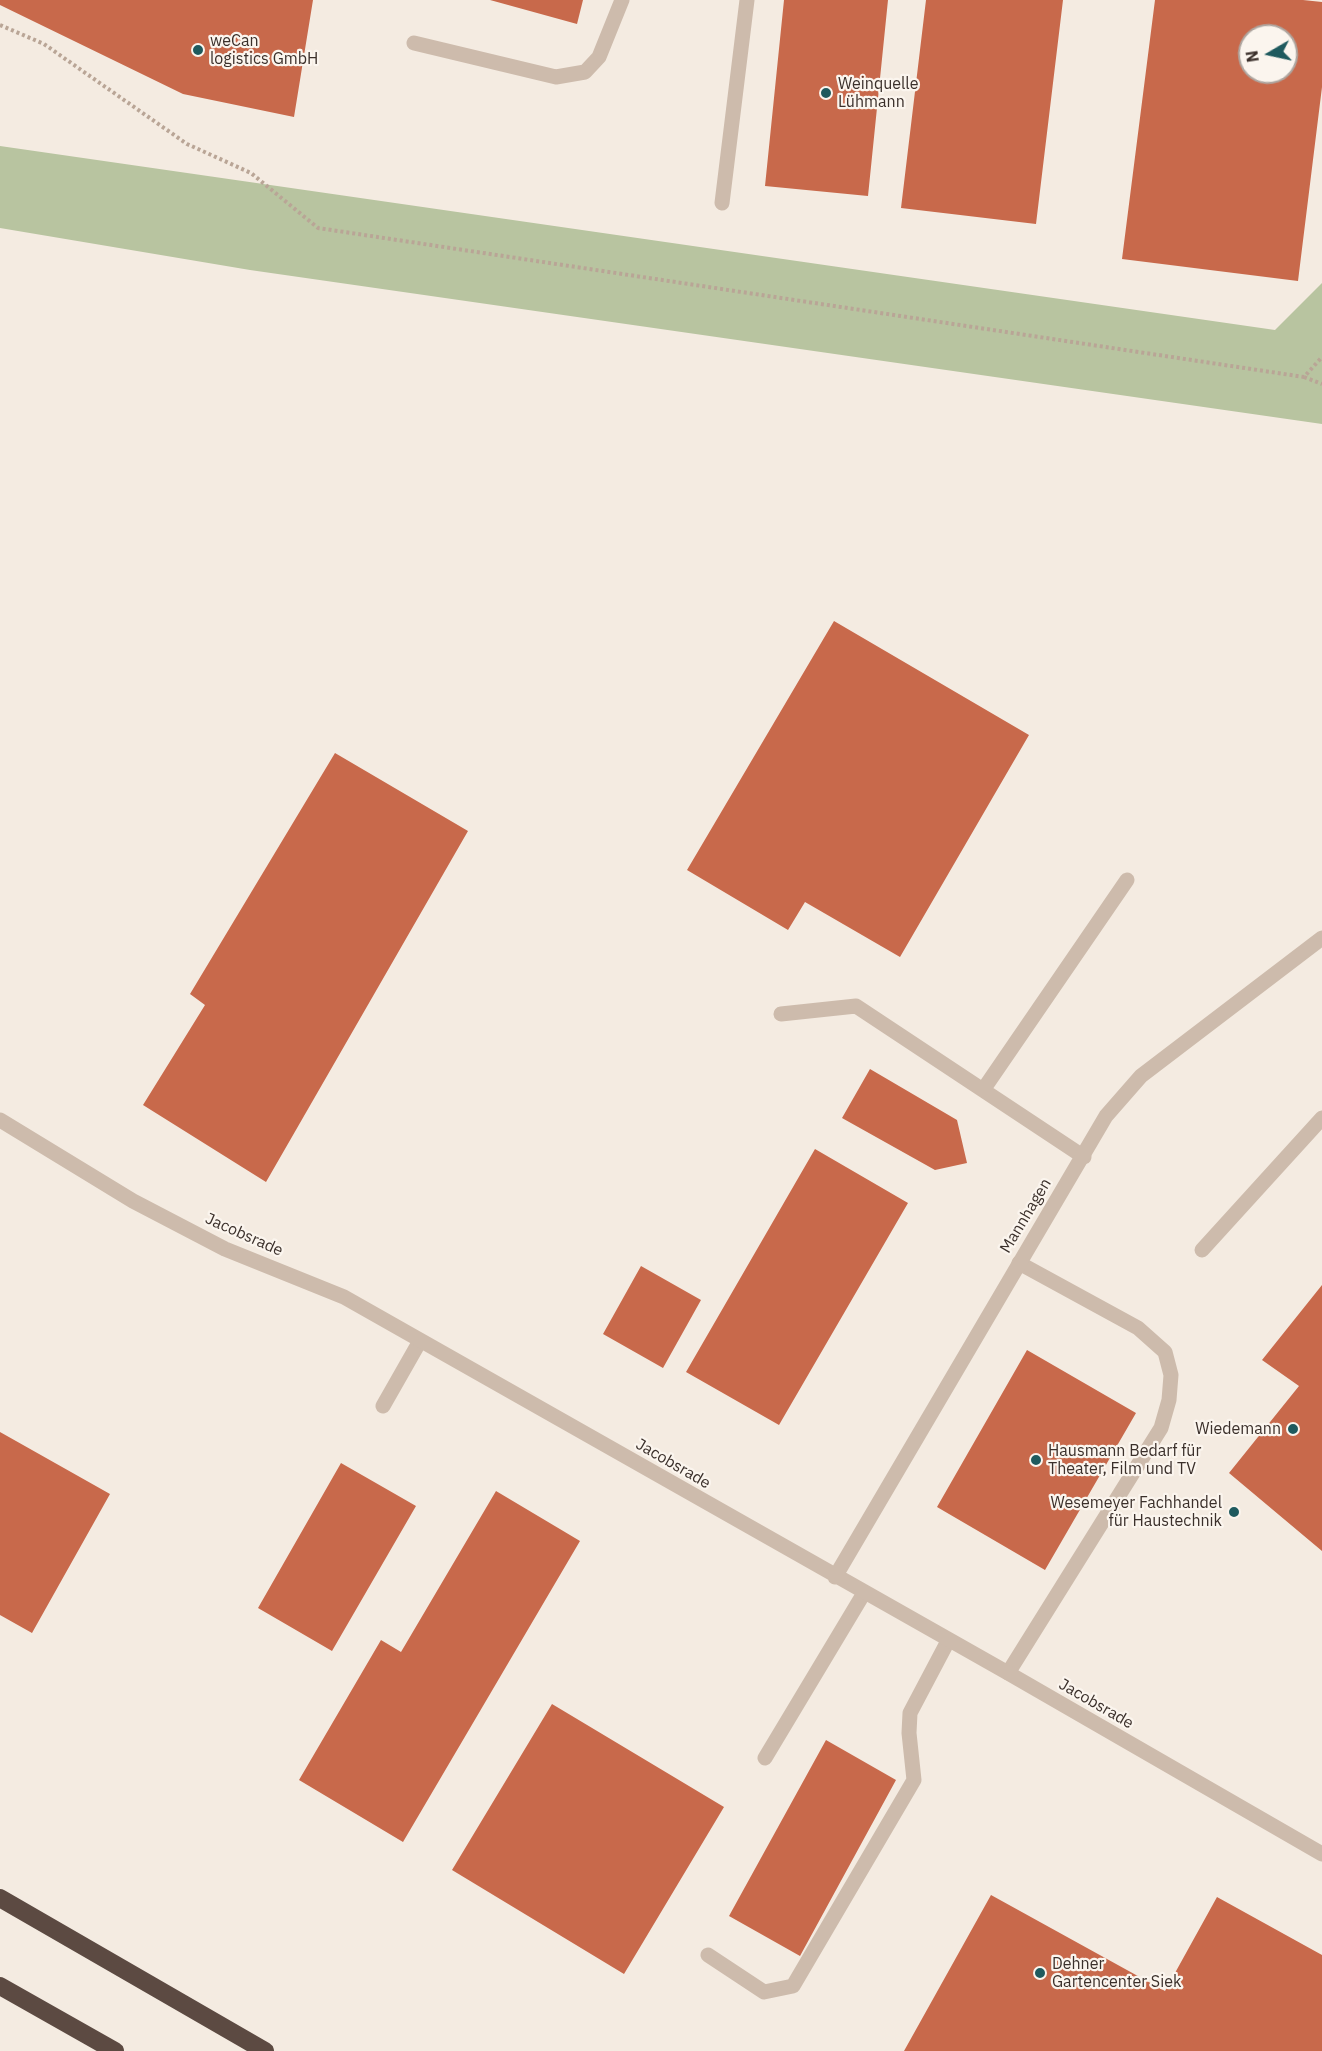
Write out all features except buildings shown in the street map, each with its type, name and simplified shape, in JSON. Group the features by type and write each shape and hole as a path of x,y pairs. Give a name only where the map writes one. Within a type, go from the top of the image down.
{"highway":[{"path":"0,1898 266,2051"},
{"path":"0,1986 115,2051"}],"street":[{"path":"414,43 556,76 585,72 599,57 622,0"},
{"path":"722,203 747,0"},
{"path":"983,1090 1127,880"},
{"name":"Mannhagen","path":"835,1577 1019,1263 1084,1157 1106,1116 1141,1076 1322,938"},
{"path":"781,1014 855,1006 1084,1157"},
{"path":"1202,1250 1322,1118"},
{"name":"Jacobsrade","path":"0,1120 133,1201 253,1263 317,1284 344,1297 1008,1673 1322,1854"},
{"path":"1008,1673 1161,1428 1171,1375 1165,1352 1138,1329 1019,1263"},
{"path":"384,1406 420,1341"},
{"path":"765,1758 864,1593"},
{"path":"708,1955 764,1992 794,1986 914,1780 909,1733 910,1713 948,1641"}],"path":[{"path":"0,25 44,44 187,144 251,173 318,228 1304,377 1322,384"},
{"path":"1304,377 1322,357"}],"green space":[{"path":"0,146 1275,330 1322,283 1322,424 250,270 0,228"}],"place":[{"name":"weCan logistics GmbH","path":"198,50"},
{"name":"Weinquelle Lühmann","path":"826,93"},
{"name":"Wiedemann","path":"1293,1429"},
{"name":"Hausmann Bedarf für Theater, Film und TV","path":"1036,1460"},
{"name":"Wesemeyer Fachhandel für Haustechnik","path":"1234,1512"},
{"name":"Dehner Gartencenter Siek","path":"1040,1973"}]}
